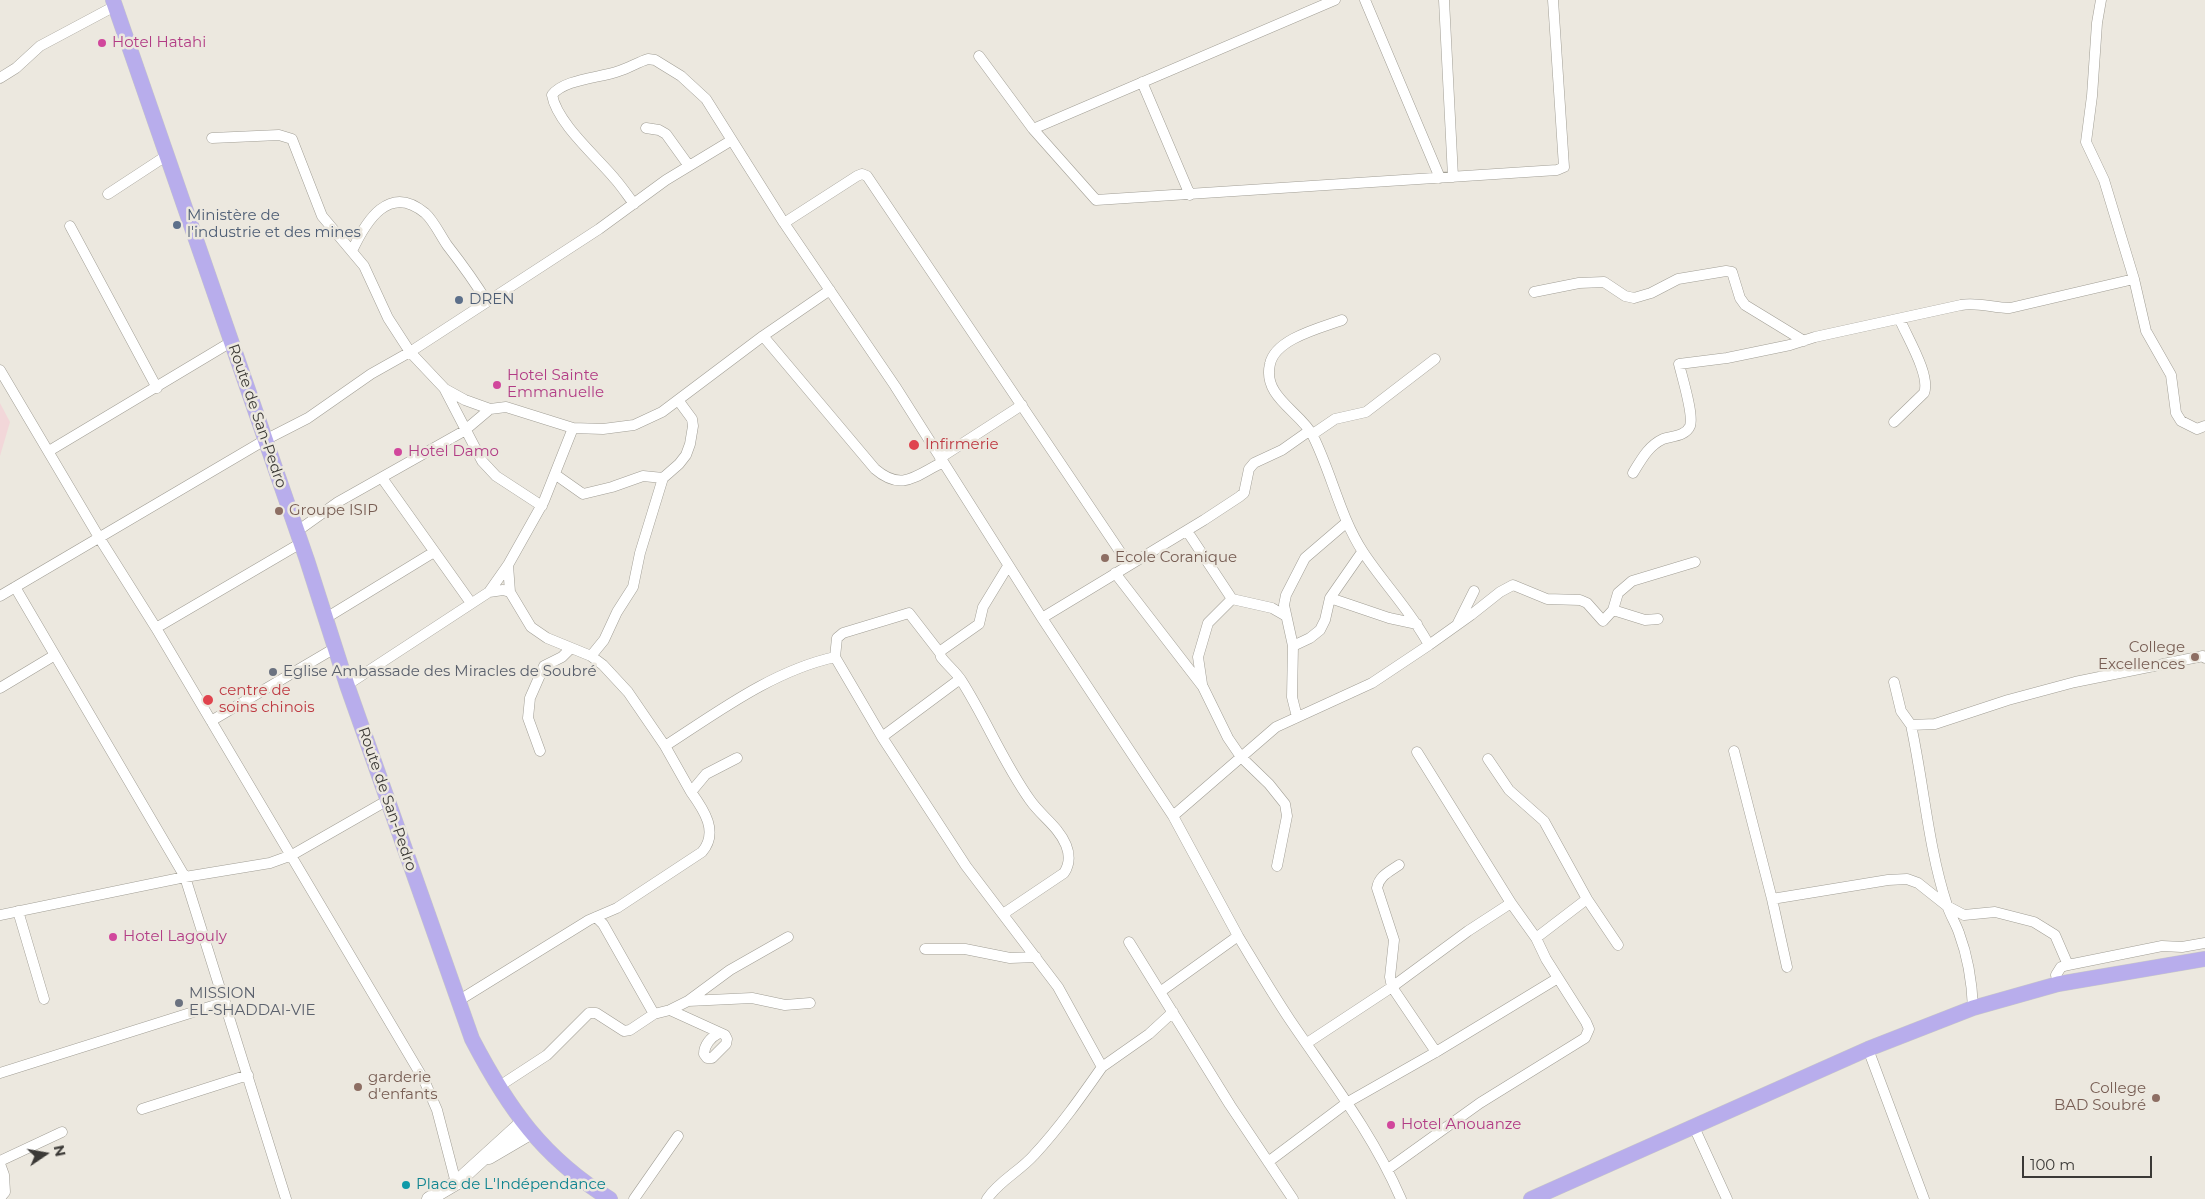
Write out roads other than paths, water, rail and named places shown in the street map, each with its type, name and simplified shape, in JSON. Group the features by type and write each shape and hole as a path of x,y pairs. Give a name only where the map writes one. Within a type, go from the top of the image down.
{"main road":[{"name":"Route de San-Pedro","path":"114,3 299,538 347,685 472,1038 498,1087 527,1128 550,1154 606,1198"},
{"path":"1531,1199 1868,1049 1973,1008 2058,984 2205,959"},
{"path":"429,1199 456,1183 482,1161 518,1142 527,1128"}],"street":[{"path":"1033,128 1334,0"},
{"path":"1365,0 1440,178"},
{"path":"1444,0 1453,177"},
{"path":"979,56 1033,128 1096,200 1557,170 1564,167 1553,0"},
{"path":"2101,0 2097,23 2093,87 2086,142 2104,180 2134,280 2146,331 2171,375 2176,413 2181,421 2197,429 2205,426"},
{"path":"0,78 16,68 40,46 114,3"},
{"path":"634,204 615,178 594,157 568,125 553,103 552,95 556,90 578,81 620,71 641,61 655,60 694,86 706,99 784,223 830,290 1008,566 1173,816 1238,936 1307,1043 1348,1102 1388,1169 1402,1199"},
{"path":"1142,82 1190,195"},
{"path":"646,128 659,130 666,134 689,166"},
{"path":"212,138 279,135 292,139 318,209 334,233 364,266 388,318 410,352 444,388 464,400 490,410"},
{"path":"0,596 100,539 265,440 308,418 371,374 410,352 487,302 634,204 666,180 732,140"},
{"path":"108,194 166,156"},
{"path":"784,223 857,176 862,174 867,176 1129,565"},
{"path":"352,251 361,233 381,209 392,203 403,201 426,214 487,302"},
{"path":"70,226 157,388"},
{"path":"1534,292 1579,283 1598,282 1611,286 1625,296 1634,298 1651,293 1678,279 1726,271 1732,272 1735,275 1740,298 1745,304 1804,341"},
{"path":"1633,474 1644,455 1652,446 1662,440 1683,433 1689,428 1691,421 1679,364 1726,358 1900,320 1943,308 1972,303 1989,307 2010,308 2134,280"},
{"path":"156,628 299,538 338,502 464,431 490,410 506,407 573,428 603,429 634,425 662,412 763,336 830,290"},
{"path":"1342,320 1286,343 1276,352 1270,363 1269,374 1271,384 1276,394 1311,433 1362,552 1418,624 1429,645"},
{"path":"1894,422 1924,393 1926,387 1922,369 1900,320"},
{"path":"763,336 875,470 887,479 897,482 908,480 941,460 1022,405"},
{"path":"49,451 232,342"},
{"path":"1042,618 1244,493 1249,469 1254,463 1282,450 1335,419 1366,412 1435,359"},
{"path":"0,370 292,855 424,1080 437,1110 456,1183"},
{"path":"444,388 464,431 482,461 496,476 542,506"},
{"path":"591,656 604,640 617,612 633,587 640,553 663,478 679,464 686,455 690,444 693,426 692,419 678,400"},
{"path":"489,592 508,565 542,506 556,475 564,448 573,428"},
{"path":"556,475 583,494 612,488 643,476 663,478"},
{"path":"382,478 471,602"},
{"path":"1297,717 1291,688 1293,646 1284,605 1286,595 1302,562 1348,522"},
{"path":"1187,530 1232,599 1264,606 1286,616"},
{"path":"326,618 434,552"},
{"path":"1293,646 1316,634 1325,620 1330,598 1362,552"},
{"path":"1173,816 1276,727 1372,683 1429,645 1500,592 1513,585 1547,599 1580,600 1586,603 1604,621 1613,610 1618,593 1632,581 1695,562"},
{"path":"458,1001 596,917 617,908 696,856 707,846 710,840 707,817 665,746 628,692 613,674 591,656 536,631 527,622 510,592 508,565"},
{"path":"940,653 979,624 983,607 1008,566"},
{"path":"1115,573 1203,687 1228,738 1241,757 1270,784 1285,804 1287,816 1277,866"},
{"path":"15,587 185,877 286,1199"},
{"path":"347,685 471,602 489,592 502,590 510,592"},
{"path":"1458,623 1474,591"},
{"path":"1330,598 1389,618 1418,624"},
{"path":"1203,687 1198,657 1208,622 1232,599"},
{"path":"1613,610 1645,620 1658,619"},
{"path":"1003,914 1064,873 1069,864 1066,845 1055,827 1031,801 1006,762 960,679 941,657 940,653 911,615 906,613 843,633 837,638 835,657 882,737 966,866 1058,987 1102,1067"},
{"path":"211,722 335,648"},
{"path":"540,751 528,718 530,698 544,666 562,657 571,648"},
{"path":"0,688 55,655"},
{"path":"1911,725 1935,724 2008,700 2102,676 2203,656 2205,658"},
{"path":"665,746 758,686 822,660 835,657"},
{"path":"882,737 960,679"},
{"path":"1894,682 1901,711 1911,725 1921,768 1925,805 1947,906 1959,933 1972,981 1973,1008"},
{"path":"1734,751 1772,899 1787,967"},
{"path":"1388,1169 1480,1103 1585,1038 1589,1029 1536,938 1511,903 1417,752"},
{"path":"691,792 706,774 737,758"},
{"path":"1488,759 1509,790 1544,821 1587,899 1618,945"},
{"path":"0,914 185,877 270,863 292,855 388,800"},
{"path":"1399,865 1378,881 1377,888 1394,940 1390,978 1392,988 1436,1052"},
{"path":"1772,899 1888,880 1907,879 1918,883 1947,906 1964,915 1995,912 2034,922 2054,935 2068,965"},
{"path":"1536,938 1587,899"},
{"path":"1307,1043 1392,988 1468,931 1511,903"},
{"path":"18,911 44,998"},
{"path":"596,917 603,924 654,1014"},
{"path":"1160,992 1238,936"},
{"path":"498,1087 548,1055 589,1013 596,1013 627,1031 654,1014 670,1010 688,1000 730,970 788,937"},
{"path":"1130,942 1230,1105 1293,1199"},
{"path":"2058,984 2056,976 2061,968 2068,965 2162,946 2182,947 2205,943"},
{"path":"925,949 965,950 1010,958 1036,957"},
{"path":"1268,1162 1348,1102 1436,1052 1558,978"},
{"path":"688,1000 752,998 785,1005 810,1003"},
{"path":"0,1073 225,1002"},
{"path":"670,1010 719,1033"},
{"path":"987,1199 998,1186 1035,1154 1071,1110 1102,1067 1149,1034 1173,1012"},
{"path":"1868,1049 1924,1199"},
{"path":"142,1109 248,1075"},
{"path":"1694,1126 1726,1199"},
{"path":"0,1198 5,1192 4,1176 0,1162 62,1132"},
{"path":"634,1199 678,1136"}],"place":[{"name":"Hotel Hatahi","path":"102,43"},
{"name":"Ministère de l'industrie et des mines","path":"177,225"},
{"name":"DREN","path":"459,300"},
{"name":"Hotel Sainte Emmanuelle","path":"497,385"},
{"name":"Infirmerie","path":"914,445"},
{"name":"Hotel Damo","path":"398,452"},
{"name":"Groupe ISIP","path":"279,511"},
{"name":"Ecole Coranique","path":"1105,558"},
{"name":"College Excellences","path":"2195,657"},
{"name":"Eglise Ambassade des Miracles de Soubré","path":"273,672"},
{"name":"centre de soins chinois","path":"208,700"},
{"name":"Hotel Lagouly","path":"113,937"},
{"name":"MISSION EL-SHADDAI-VIE","path":"179,1003"},
{"name":"garderie d'enfants","path":"358,1087"},
{"name":"College BAD Soubré","path":"2156,1098"},
{"name":"Hotel Anouanze","path":"1391,1125"},
{"name":"Place de L'Indépendance","path":"406,1185"}]}
